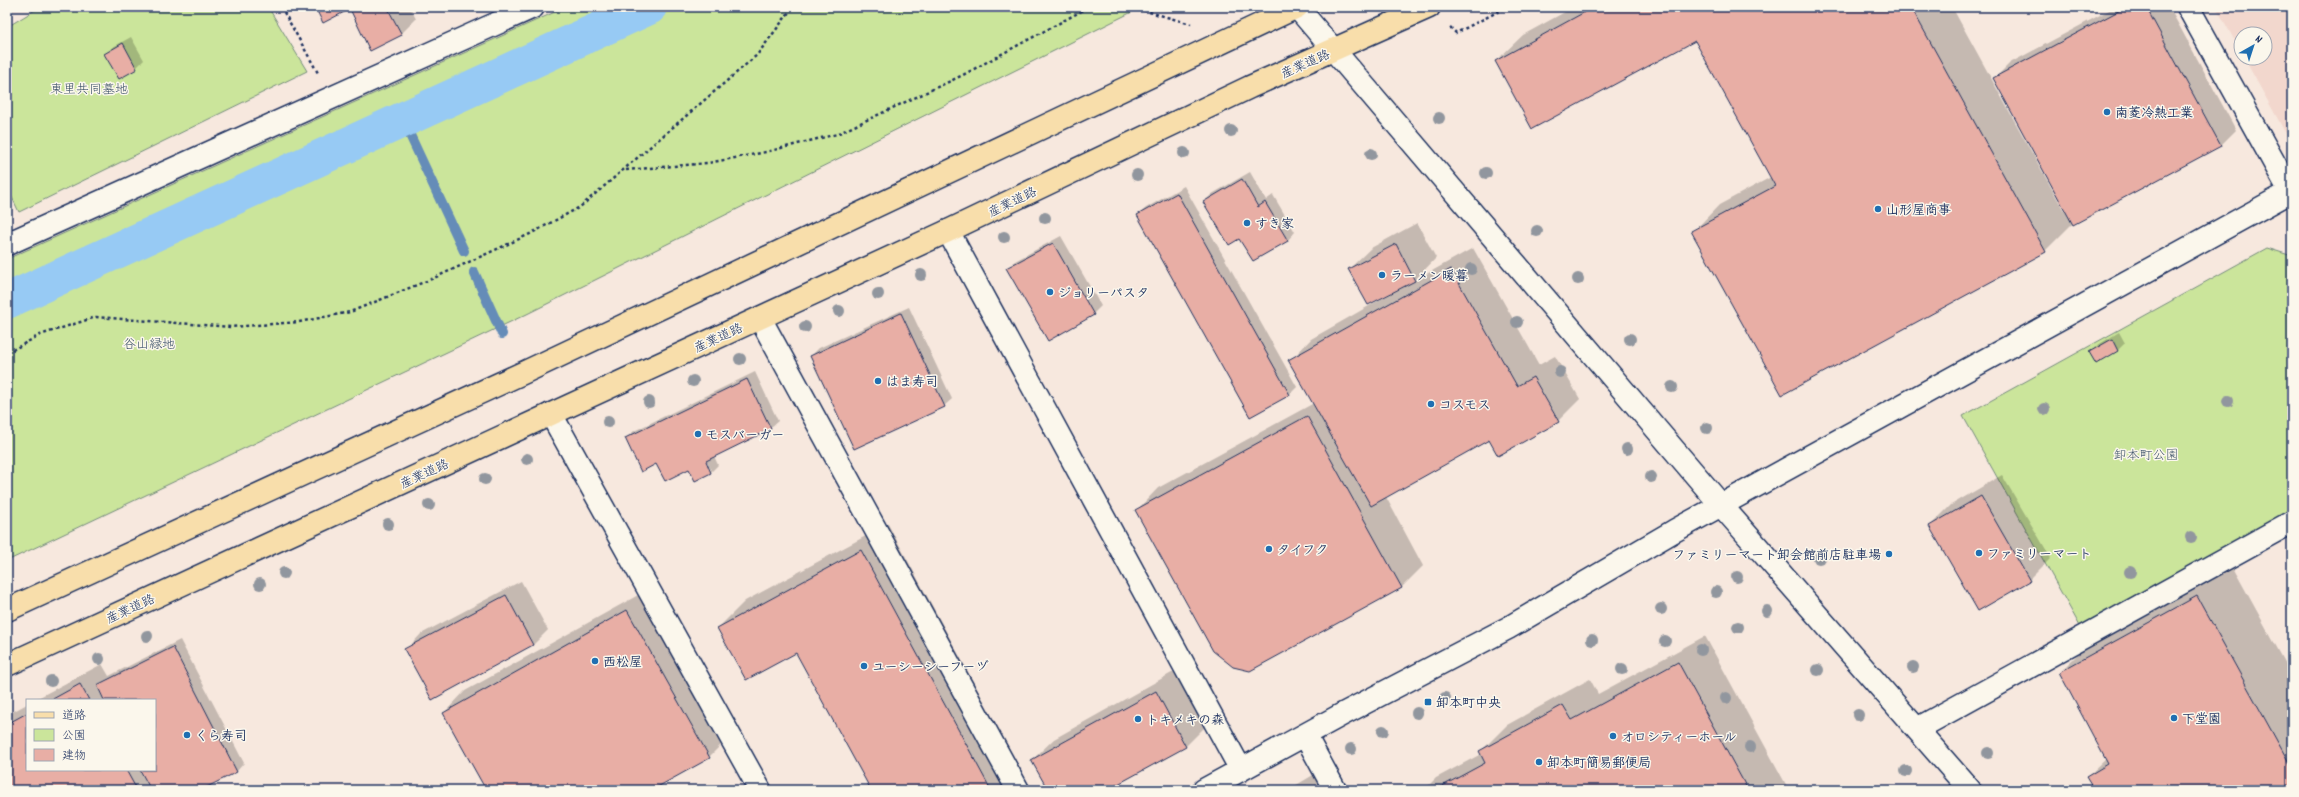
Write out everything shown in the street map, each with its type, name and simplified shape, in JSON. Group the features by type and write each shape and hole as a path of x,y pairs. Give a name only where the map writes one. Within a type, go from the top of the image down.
{"main road":[{"path":"7,610 525,372 1297,7"},
{"name":"産業道路","path":"7,665 948,231 1250,87 1429,7"}],"street":[{"path":"7,244 533,7"},
{"path":"1297,7 1721,505 1970,790"},
{"path":"1204,790 1508,628 1721,505 2291,193 2188,7"},
{"path":"948,231 1240,770"},
{"path":"760,318 1018,790"},
{"path":"551,414 760,790"},
{"path":"1917,728 2292,522"},
{"path":"1305,735 1335,790"}],"path":[{"path":"281,7 286,13 332,98"},
{"path":"7,354 40,335 96,317 230,327 299,322 350,312 434,278 528,235 580,207 757,55 793,7"},
{"path":"624,170 708,163 766,152 837,134 961,76 1089,7"},
{"path":"1132,7 1192,24"},
{"path":"1456,33 1507,7"}],"shaded area":[{"path":"2216,7 2292,7 2292,141 2290,141 2248,66 2273,66 2273,26 2233,26 2233,38"}],"green space":[{"name":"東里共同墓地","path":"40,7 268,7 307,71 19,212 7,187 7,27"},
{"name":"谷山緑地","path":"566,7 1142,7 527,314 7,561 7,259"},
{"name":"卸本町公園","path":"2267,248 2289,255 2292,260 2292,511 2081,628 1963,416"}],"building":[{"path":"315,7 387,7 402,35 370,51 350,9 323,23"},
{"name":"山形屋商事","path":"1594,7 1911,7 2046,252 1782,395 1691,231 1775,186 1695,41 1532,129 1495,61"},
{"name":"南菱冷熱工業","path":"2126,7 2146,7 2221,146 2073,225 1993,78"},
{"path":"123,43 137,69 119,79 104,54"},
{"name":"すき家","path":"1242,179 1258,207 1265,202 1288,241 1253,261 1239,239 1229,245 1203,202"},
{"path":"1177,193 1290,395 1250,417 1137,215"},
{"name":"ジョリーパスタ","path":"1053,243 1094,315 1048,341 1006,268"},
{"name":"ラーメン暖暮","path":"1396,244 1415,281 1368,305 1348,269"},
{"name":"コスモス","path":"1451,269 1517,386 1533,377 1559,422 1498,456 1489,440 1371,506 1288,360"},
{"name":"はま寿司","path":"901,313 945,407 854,449 810,356"},
{"path":"2112,339 2118,351 2096,364 2089,352"},
{"name":"モスバーガー","path":"747,379 771,429 706,461 711,473 695,481 689,469 665,481 656,464 641,472 625,438"},
{"name":"タイフク","path":"1307,416 1402,588 1250,671 1233,667 1213,651 1135,510"},
{"name":"ファミリーマート","path":"1981,496 2030,581 1978,611 1929,526"},
{"name":"ユーシーシーフーヅ","path":"861,550 991,790 871,790 796,653 746,680 717,628"},
{"path":"506,595 533,645 432,700 404,649"},
{"name":"下堂園","path":"2197,596 2292,768 2292,790 2094,790 2086,777 2108,764 2059,672"},
{"name":"西松屋","path":"627,610 710,758 652,790 486,790 443,713"},
{"name":"くら寿司","path":"173,647 237,772 201,790 151,790 141,771 156,771 156,699 104,699 97,685"},
{"name":"オロシティーホール","path":"1678,662 1748,790 1435,790 1485,763 1479,751 1563,705 1572,720"},
{"path":"80,684 88,699 53,699"},
{"name":"トキメキの森","path":"1156,691 1186,747 1107,790 1048,790 1031,760"},
{"path":"26,714 26,771 127,771 137,790 7,790 7,724"}],"waterway":[{"path":"7,301 649,7"},
{"path":"403,120 464,251"},
{"path":"474,272 502,334"}],"place":[{"name":"南菱冷熱工業","path":"2107,112"},
{"name":"山形屋商事","path":"1878,209"},
{"name":"すき家","path":"1247,223"},
{"name":"ラーメン暖暮","path":"1382,275"},
{"name":"ジョリーパスタ","path":"1050,292"},
{"name":"はま寿司","path":"878,381"},
{"name":"コスモス","path":"1431,404"},
{"name":"モスバーガー","path":"698,434"},
{"name":"タイフク","path":"1269,549"},
{"name":"ファミリーマート","path":"1979,553"},
{"name":"ファミリーマート卸会館前店駐車場","path":"1889,554"},
{"name":"西松屋","path":"595,661"},
{"name":"ユーシーシーフーヅ","path":"864,666"},
{"name":"卸本町中央","path":"1428,702"},
{"name":"下堂園","path":"2174,718"},
{"name":"トキメキの森","path":"1138,719"},
{"name":"くら寿司","path":"187,735"},
{"name":"オロシティーホール","path":"1613,736"},
{"name":"卸本町簡易郵便局","path":"1539,762"}]}
